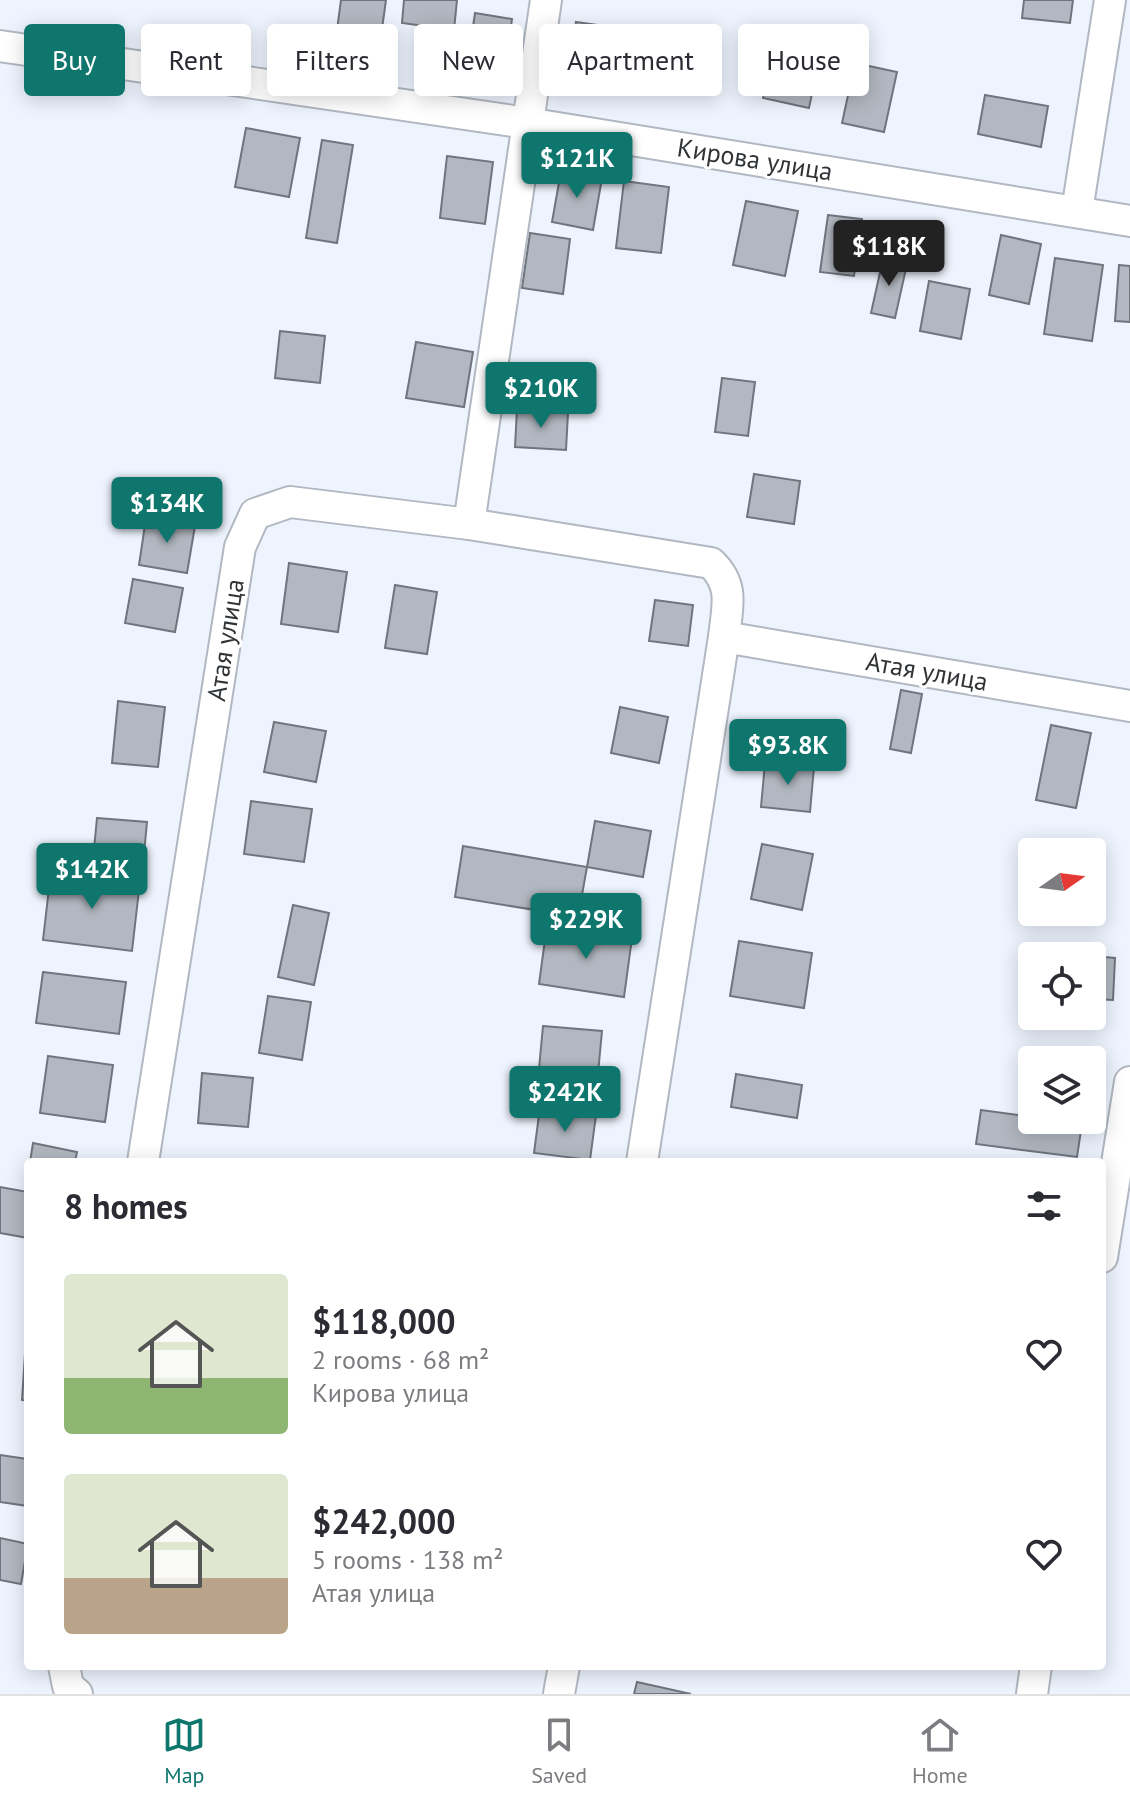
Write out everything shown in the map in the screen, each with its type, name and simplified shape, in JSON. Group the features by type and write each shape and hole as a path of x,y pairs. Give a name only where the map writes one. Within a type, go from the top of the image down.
{"street":[{"path":"469,524 546,0"},
{"path":"1077,211 1110,0"},
{"name":"Кирова улица","path":"0,46 527,123 1130,221"},
{"name":"Атая улица","path":"144,1158 240,547 255,514 290,502 469,524 711,563 723,574 729,593 724,637 643,1158"},
{"name":"Атая улица","path":"724,637 1130,706"},
{"path":"1106,1232 1130,1082"},
{"path":"65,1670 68,1686 77,1694"},
{"path":"559,1694 563,1670"},
{"path":"1032,1694 1035,1670"}],"building":[{"path":"341,0 386,0 383,24 338,24"},
{"path":"404,0 457,0 455,24 402,23"},
{"path":"1024,0 1073,0 1070,23 1022,18"},
{"path":"475,13 512,19 511,24 473,24"},
{"path":"869,66 897,72 884,132 842,123 848,96 869,96"},
{"path":"985,95 1048,106 1041,147 978,134"},
{"path":"763,96 812,96 809,108"},
{"path":"246,128 300,138 289,197 235,187"},
{"path":"322,140 353,145 337,243 306,238"},
{"path":"447,156 493,162 485,224 440,218"},
{"path":"561,171 602,178 593,230 552,222"},
{"path":"624,181 669,187 661,253 616,248"},
{"path":"746,201 798,211 785,276 733,265"},
{"path":"828,215 862,219 854,276 820,272"},
{"path":"530,233 570,239 563,294 522,288"},
{"path":"1001,235 1041,244 1029,304 989,295"},
{"path":"1055,258 1103,265 1092,341 1044,334"},
{"path":"883,259 907,264 895,318 871,313"},
{"path":"1119,265 1130,266 1130,322 1115,321"},
{"path":"929,281 970,289 961,339 920,331"},
{"path":"280,331 325,336 320,383 275,378"},
{"path":"416,342 473,352 464,407 406,398"},
{"path":"722,378 755,382 748,436 715,432"},
{"path":"517,409 568,413 566,450 515,447"},
{"path":"754,474 800,481 794,524 747,517"},
{"path":"146,518 195,526 187,573 139,565"},
{"path":"289,563 347,572 338,632 281,624"},
{"path":"133,579 183,588 175,632 125,623"},
{"path":"395,585 437,592 427,654 385,648"},
{"path":"655,600 693,605 688,646 649,641"},
{"path":"901,690 922,694 911,753 890,749"},
{"path":"118,701 165,707 158,767 112,763"},
{"path":"620,707 668,717 659,763 611,753"},
{"path":"274,722 326,731 316,782 264,772"},
{"path":"1051,725 1091,733 1076,808 1036,800"},
{"path":"765,763 814,767 810,812 761,807"},
{"path":"251,801 312,809 304,862 244,854"},
{"path":"97,818 147,822 143,864 93,859"},
{"path":"595,821 651,831 643,877 587,867"},
{"path":"762,844 813,854 802,910 751,899"},
{"path":"463,846 587,867 578,917 455,897"},
{"path":"51,871 140,881 132,951 43,940"},
{"path":"293,905 329,913 314,985 278,977"},
{"path":"547,925 632,938 624,997 539,984"},
{"path":"739,941 812,953 804,1008 730,996"},
{"path":"1106,957 1115,958 1113,1000 1106,1000"},
{"path":"43,972 126,982 119,1034 36,1023"},
{"path":"268,996 311,1002 302,1060 259,1053"},
{"path":"543,1026 602,1031 596,1095 537,1090"},
{"path":"48,1056 113,1065 105,1122 40,1113"},
{"path":"202,1073 253,1078 248,1127 198,1123"},
{"path":"736,1074 802,1085 797,1118 731,1107"},
{"path":"540,1107 596,1115 590,1158 534,1153"},
{"path":"981,1110 1018,1115 1018,1134 1080,1134 1077,1157 976,1144"},
{"path":"33,1143 77,1152 76,1158 31,1158"},
{"path":"0,1187 24,1191 24,1237 0,1233"},
{"path":"0,1455 24,1458 24,1505 0,1502"},
{"path":"0,1538 24,1543 21,1584 0,1580"},
{"path":"637,1682 691,1694 634,1694"}]}
